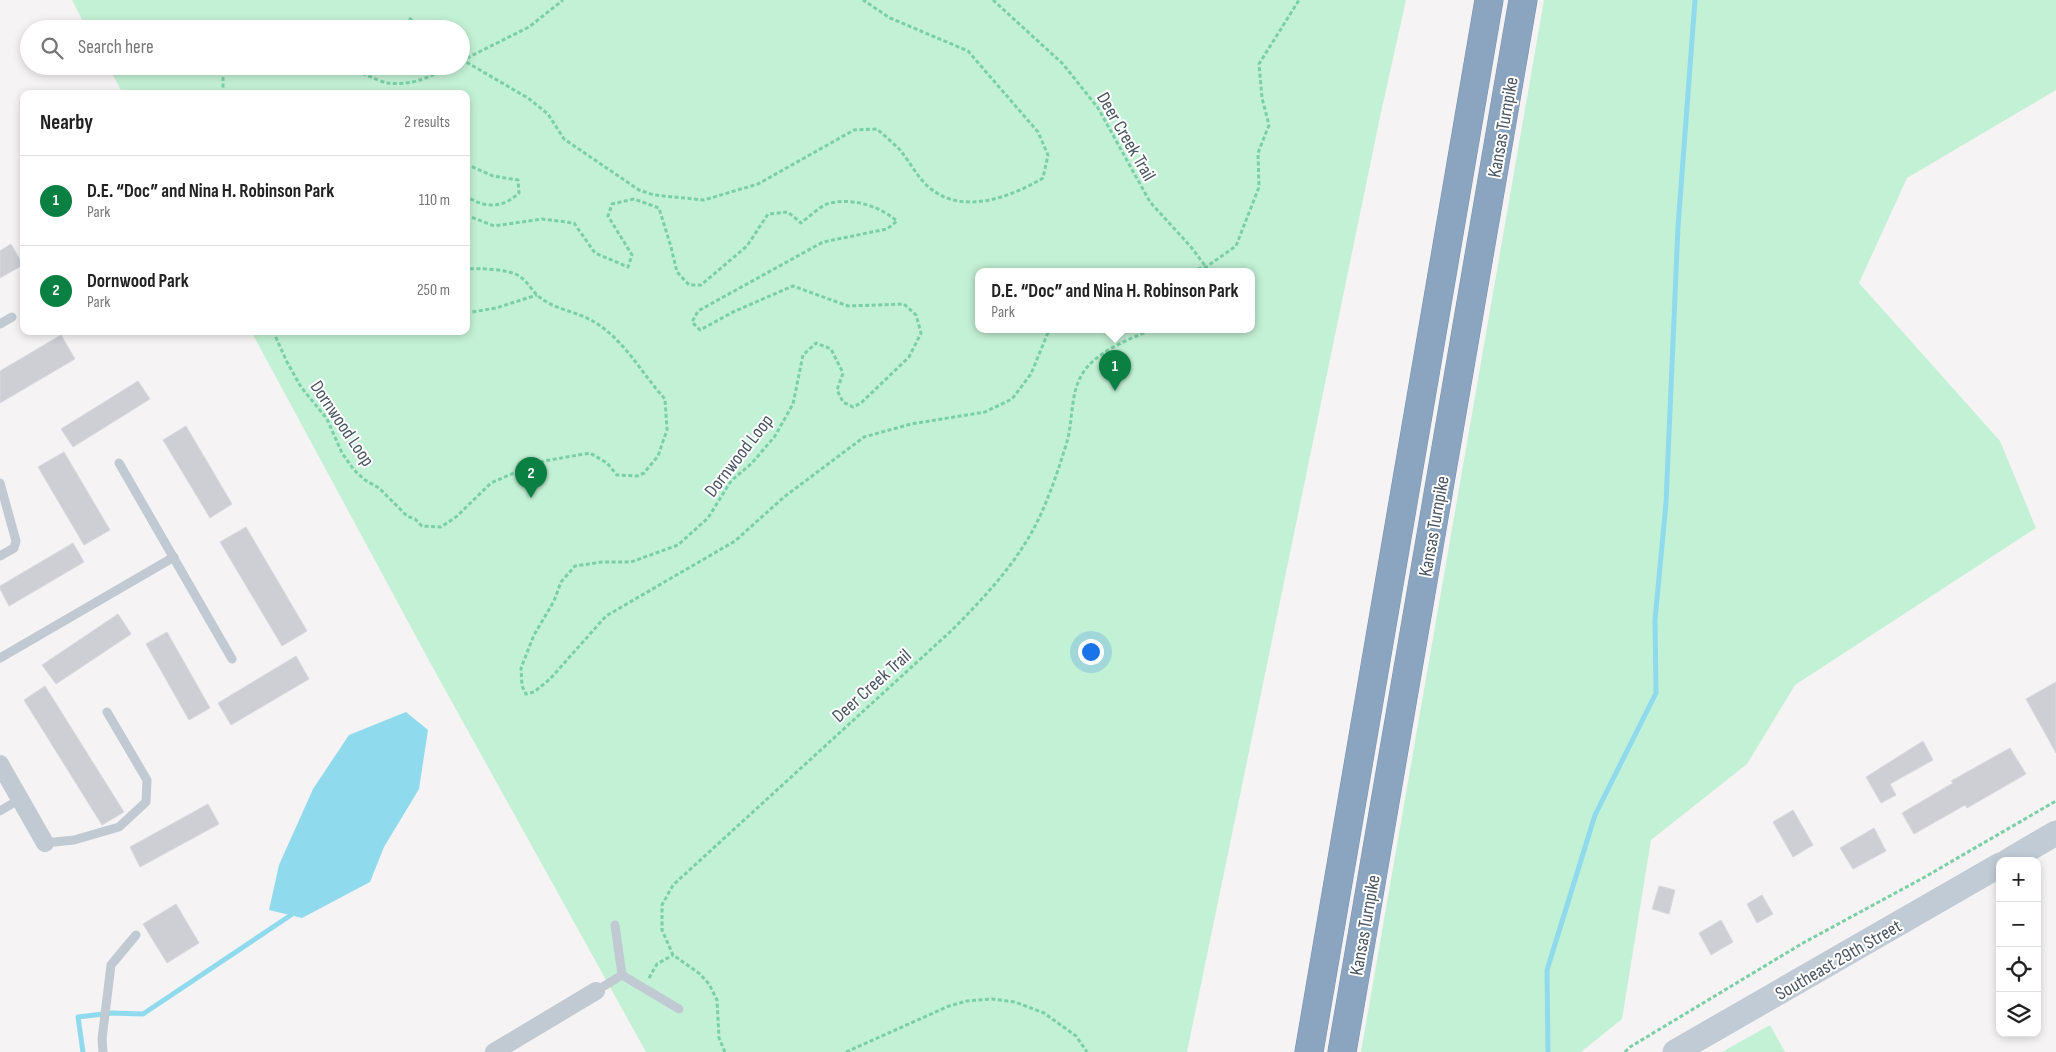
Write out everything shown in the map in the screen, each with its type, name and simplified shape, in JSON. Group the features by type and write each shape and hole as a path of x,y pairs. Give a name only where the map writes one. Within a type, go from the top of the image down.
{"highway":[{"name":"Kansas Turnpike","path":"1309,1052 1489,0"},
{"name":"Kansas Turnpike","path":"1342,1052 1523,0"}],"main road":[{"path":"2015,857 2056,833"},
{"name":"Southeast 29th Street","path":"1675,1052 1996,868"}],"street":[{"path":"0,764 45,843"},
{"path":"494,1052 596,991"}],"lane":[{"path":"0,324 12,317"},
{"path":"119,464 232,659"},
{"path":"0,483 16,541 14,548 0,556"},
{"path":"0,658 174,557"},
{"path":"45,843 74,840 119,827 146,802 147,780 107,712"},
{"path":"0,811 20,799"},
{"path":"615,925 622,975"},
{"path":"103,1052 102,1039 111,965 136,935"},
{"path":"622,975 679,1009"},
{"path":"596,991 622,975"}],"path":[{"path":"470,56 528,27 563,0"},
{"path":"470,65 528,98 548,114 564,139 639,190 654,195 704,200 758,184 854,130 878,129 900,150 931,189 957,202 997,199 1021,191 1043,178 1048,155 1038,132 968,51 890,18 863,0"},
{"name":"Deer Creek Trail","path":"993,0 1063,64 1098,108 1150,202 1191,247 1206,268"},
{"path":"1206,268 1236,246 1259,187 1258,153 1269,125 1262,98 1259,64 1299,0"},
{"path":"223,75 223,90"},
{"path":"367,75 387,83 412,82 435,75"},
{"path":"470,166 493,176 518,180 519,193 509,202 495,206 470,197"},
{"name":"Dornwood Loop","path":"470,217 494,226 542,219 574,223 595,253 628,267 632,255 608,216 612,204 634,199 659,208 672,246 677,272 689,285 701,285 747,246 768,214 788,212 801,223 829,203 861,202 886,212 897,221 887,229 823,242 698,311 692,322 700,330 733,312 793,286 848,306 904,304 916,315 921,333 909,357 861,403 853,407 843,402 837,390 843,373 831,349 816,343 803,355 792,404 775,436 752,463 731,481 708,518 678,545 630,562 602,562 575,566 560,582 554,601 534,635 521,668 522,686 526,694 534,692 550,680 606,616 735,541 784,497 864,436 911,424 985,412 1012,398 1031,374 1047,333"},
{"name":"Dornwood Loop","path":"275,335 286,362 301,387 326,419 342,453 354,470 379,488 408,516 415,519 422,526 441,526 456,518 491,483 544,461 590,453 607,463 617,475 637,476 644,473 658,456 667,430 665,399 651,384 634,359 595,322 559,308 537,295 533,288 518,275 476,268 470,269"},
{"path":"470,312 496,308 537,295"},
{"name":"Deer Creek Trail","path":"673,955 662,930 662,905 673,885 984,599 1033,530 1055,479 1068,440 1080,378 1096,358 1118,344 1144,333"},
{"path":"1625,1052 1630,1047 1803,943 1922,878 2056,801"},
{"path":"643,988 658,964 673,955 700,974 709,984 717,1000 719,1038 725,1052"},
{"path":"846,1052 949,1006 967,1001 992,999 1015,1002 1044,1014 1076,1036 1087,1052"}],"green space":[{"path":"72,0 1406,0 1380,117 1187,1052 646,1052 432,666 253,335 470,335 470,90 121,90 113,75 470,75 470,20 82,20"},
{"path":"1544,0 2056,0 2056,90 1907,178 1859,283 2000,441 2036,528 1795,685 1747,764 1651,840 1622,1019 1581,1052 1361,1052"},
{"path":"1770,1025 1785,1052 1722,1052"}],"water":[{"path":"406,712 428,730 419,789 384,847 370,882 302,918 269,910 279,865 313,789 349,735"}],"building":[{"path":"11,244 20,260 20,267 0,278 0,251"},
{"path":"61,335 75,359 0,403 0,371"},
{"path":"138,381 150,399 73,447 61,429"},
{"path":"186,426 232,504 210,518 163,440"},
{"path":"64,452 110,530 84,545 38,467"},
{"path":"246,527 307,631 282,646 220,542"},
{"path":"73,543 84,562 9,606 0,586"},
{"path":"118,614 131,634 56,684 42,665"},
{"path":"167,632 210,708 189,720 146,644"},
{"path":"296,656 309,679 231,725 218,703"},
{"path":"2056,682 2056,753 2026,699"},
{"path":"45,686 124,812 102,825 24,700"},
{"path":"1923,741 1933,760 1890,784 1896,795 1881,803 1866,777"},
{"path":"2010,748 2026,774 1967,808 1965,805 1914,834 1902,813 1953,783 1951,781"},
{"path":"208,804 219,824 140,867 130,847"},
{"path":"1793,810 1813,845 1793,857 1773,822"},
{"path":"1874,828 1886,851 1853,869 1840,848"},
{"path":"1659,886 1675,890 1669,914 1652,909"},
{"path":"1762,895 1773,914 1757,923 1747,904"},
{"path":"176,904 199,943 167,963 143,924"},
{"path":"1721,920 1733,942 1711,955 1699,933"}],"waterway":[{"path":"1548,1052 1547,970 1595,815 1656,693 1655,620 1666,503 1678,227 1695,0"},
{"path":"83,1052 78,1017 112,1013 143,1014 291,915"}],"place":[{"name":"D.E. “Doc” and Nina H. Robinson Park","path":"1115,391"},
{"name":"Dornwood Park","path":"531,498"}]}
